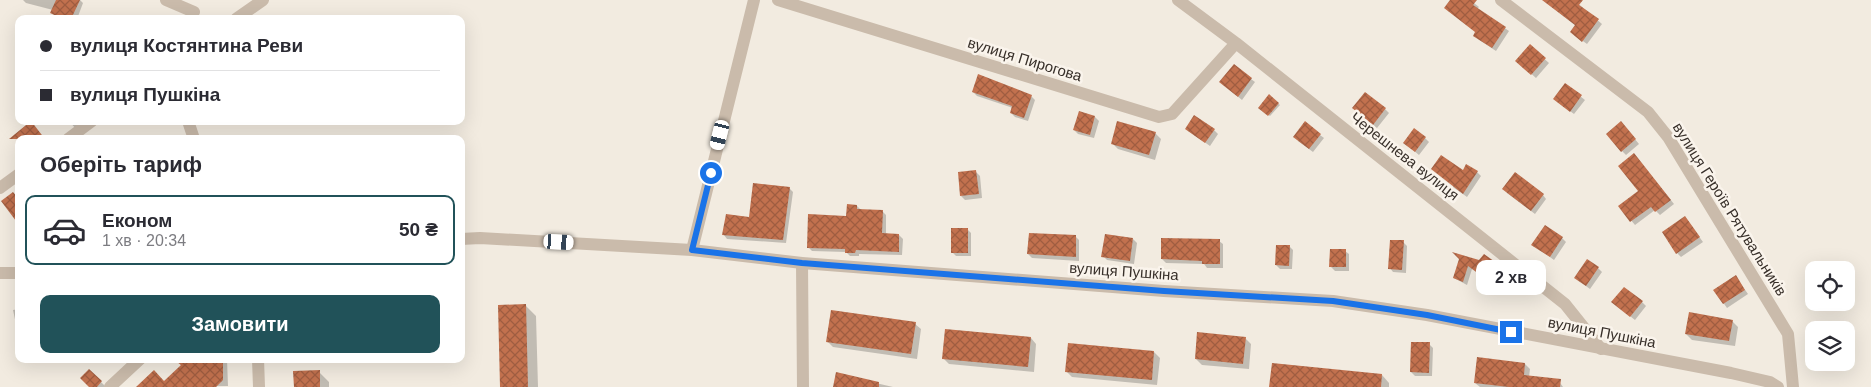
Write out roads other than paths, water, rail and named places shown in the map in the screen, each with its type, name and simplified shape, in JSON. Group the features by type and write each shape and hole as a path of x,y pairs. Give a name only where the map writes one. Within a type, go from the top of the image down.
{"street":[{"path":"166,0 192,15 200,0"},
{"path":"242,15 263,0"},
{"path":"692,250 754,0"},
{"name":"вулиця Пирогова","path":"778,0 1159,117 1172,114 1236,43"},
{"name":"Черешнева вулиця","path":"1178,0 1236,43 1566,304 1601,349"},
{"name":"вулиця Героїв Рятувальників","path":"1501,0 1648,112 1668,137 1788,334 1794,387"},
{"path":"73,135 87,125"},
{"path":"0,188 15,177"},
{"name":"вулиця Пушкіна","path":"465,239 480,238 692,250 802,263 1164,291 1333,301 1427,315 1770,382 1778,387"},
{"path":"802,263 803,387"},
{"path":"0,274 15,273"},
{"path":"110,387 136,363"},
{"path":"258,363 259,387"}]}
